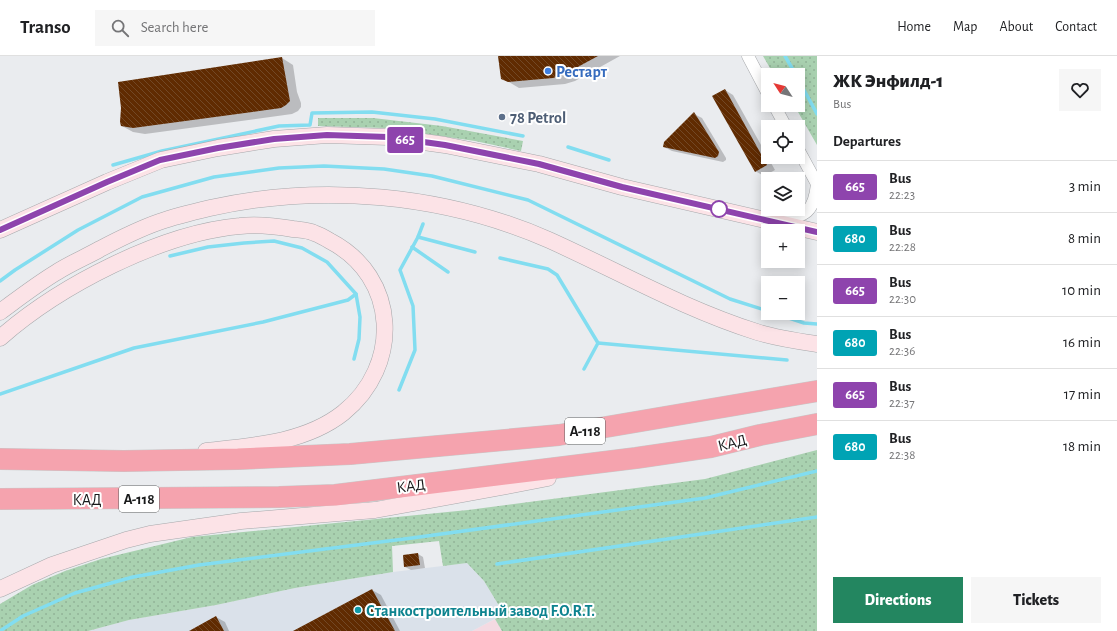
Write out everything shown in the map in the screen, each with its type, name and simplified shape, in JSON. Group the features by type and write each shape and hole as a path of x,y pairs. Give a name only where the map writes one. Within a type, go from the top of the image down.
{"highway":[{"name":"А-118","path":"0,459 124,461 238,459 350,454 559,435 817,391"},
{"name":"КАД","path":"0,499 279,497 335,494 636,458 711,447 760,435 817,424"}],"main road":[{"path":"0,230 160,160 218,148 274,139 327,135 388,137 445,145 539,164 622,187 817,232"},
{"path":"0,312 58,271 127,235 160,221 233,203 270,198 316,195 410,201 491,218 548,240 718,319 759,333 817,344"},
{"path":"0,338 36,310 69,289 137,254 168,241 203,232 238,226 272,226 314,233 345,249 367,271 382,302 385,327 383,354 374,375 360,397 342,414 322,427 298,436 261,445 124,461"},
{"path":"0,589 52,564 126,540 150,534 241,521 375,510 507,486 636,458"}],"street":[{"path":"748,56 761,81"},
{"path":"771,221 794,218 806,214 813,205 817,184 805,162"}],"shaded area":[{"path":"467,563 484,581 504,614 472,631 88,631 129,620 216,605 295,588 393,572"},
{"path":"495,619 502,631 472,631"}],"green space":[{"path":"763,56 817,56 817,145 805,124 805,120 803,120 798,112 805,112 805,68 770,68"},
{"path":"318,118 373,118 442,126 523,141 521,151 475,141 384,128 318,126"},
{"path":"817,450 817,631 502,631 495,619 504,614 484,581 467,563 443,566 439,541 392,546 393,572 295,588 216,605 129,620 88,631 0,631 0,604 32,585 65,571 101,559 192,537 468,510 705,479"}],"building":[{"path":"498,56 598,56 563,75 553,78 508,82 501,79"},
{"path":"282,57 290,101 281,108 133,128 121,126 121,108 118,82"},
{"path":"725,89 761,154 761,164 767,165 755,172 712,96"},
{"path":"694,112 719,152 718,156 715,158 663,147 664,142"},
{"path":"418,553 420,565 404,567 403,555"},
{"name":"Станкостроительный завод F.O.R.T.","path":"372,589 395,631 293,631"},
{"path":"216,616 224,631 189,631"}],"waterway":[{"path":"785,56 792,68"},
{"path":"805,92 817,114"},
{"path":"113,165 162,151 279,126 310,125 312,113 372,112 435,119 523,136"},
{"path":"568,147 609,160"},
{"path":"0,281 78,230 142,197 214,177 279,168 324,166 384,169 432,176 528,200 730,299 761,309"},
{"path":"399,390 415,350 413,306 400,270 418,237 423,224"},
{"path":"418,237 475,252"},
{"path":"170,256 208,247 274,241 302,248 327,262 356,294 360,317 359,339 354,359"},
{"path":"412,247 448,272"},
{"path":"500,258 548,269 557,275 598,343 584,369"},
{"path":"0,394 134,348 263,322 348,300 356,294"},
{"path":"795,320 804,323 817,324"},
{"path":"598,343 787,360"},
{"path":"0,631 23,616 75,593 133,577 199,565 705,498 817,471"},
{"path":"497,564 817,517"}],"bus line":[{"name":"665","path":"0,230 160,160 218,148 274,139 327,135 388,137 445,145 539,164 622,187 817,232"}],"place":[{"name":"Рестарт","path":"548,71"},
{"name":"78 Petrol","path":"502,117"},
{"name":"Станкостроительный завод F.O.R.T.","path":"358,610"}]}
